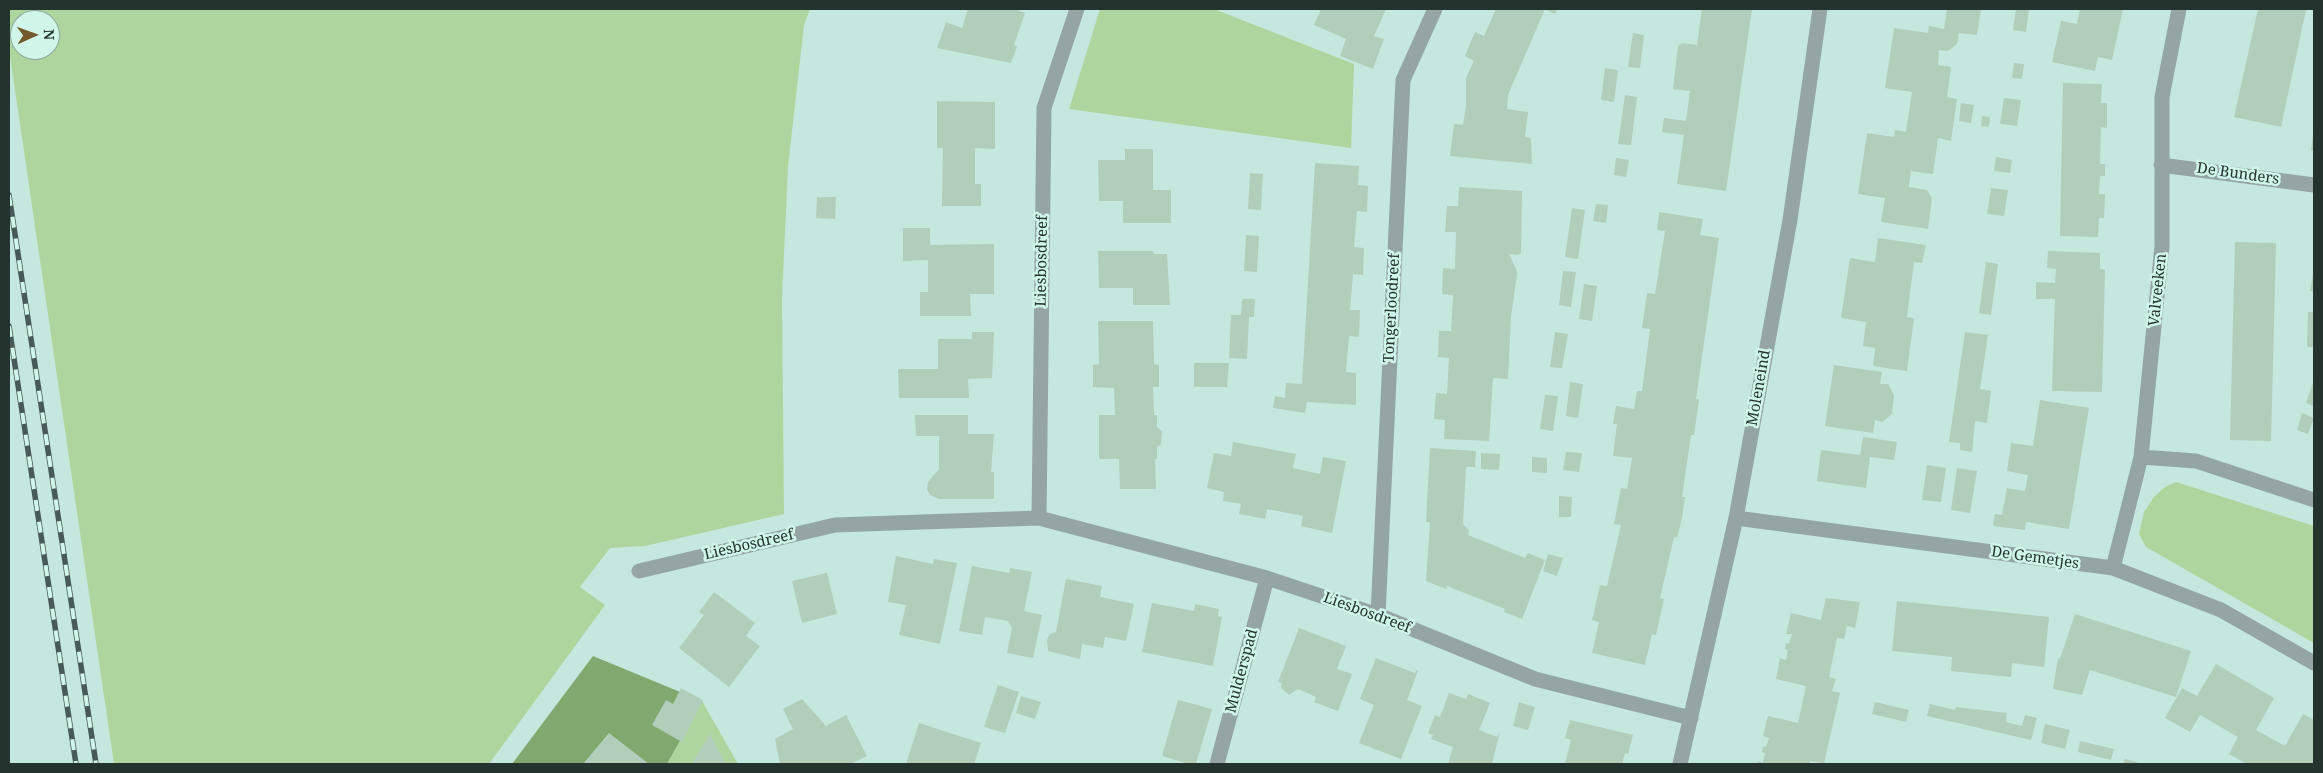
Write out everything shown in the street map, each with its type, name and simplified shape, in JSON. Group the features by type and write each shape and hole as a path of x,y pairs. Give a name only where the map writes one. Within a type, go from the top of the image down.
{"street":[{"name":"Liesbosdreef","path":"1039,518 1044,108 1078,9"},
{"name":"Tongerloodreef","path":"1378,615 1404,80 1435,9"},
{"name":"Moleneind","path":"1680,764 1736,518 1790,220 1820,9"},
{"name":"Valveeken","path":"2113,568 2141,457 2162,246 2162,97 2179,9"},
{"name":"De Bunders","path":"2161,164 2314,184"},
{"path":"2141,457 2196,461 2314,500"},
{"name":"Liesbosdreef","path":"639,571 835,525 1039,518 1267,578 1378,615 1535,679 1691,718"},
{"name":"De Gemetjes","path":"1736,518 2113,568 2221,610 2314,663"},
{"name":"Mulderspad","path":"1217,764 1267,578"}],"green space":[{"path":"9,9 810,9 804,25 788,167 782,298 784,514 645,546 610,548 580,587 605,605 489,764 114,764 11,60 60,60 60,10 10,10 10,56"},
{"path":"1100,9 1214,9 1354,64 1351,148 1069,109"},
{"path":"2176,482 2314,526 2314,643 2146,547 2139,534 2144,512 2154,497 2165,487"},
{"path":"593,656 702,701 667,764 512,764"},
{"path":"702,701 738,764 667,764"}],"building":[{"path":"968,9 1014,9 1025,13 1014,45 1017,47 1011,63 937,48 946,22 962,28"},
{"path":"1321,9 1386,9 1374,36 1384,39 1373,69 1340,56 1346,39 1314,25"},
{"path":"1496,9 1545,9 1508,95 1507,109 1528,112 1525,137 1531,138 1532,164 1450,156 1454,124 1463,125 1466,106 1466,78 1474,61 1465,56 1475,32 1484,36"},
{"path":"1545,9 1557,9 1555,14"},
{"path":"1702,9 1752,9 1726,191 1677,184 1684,135 1662,132 1664,118 1686,121 1690,91 1673,89 1678,46 1682,43 1697,45"},
{"path":"1947,9 1981,9 1977,35 1959,33 1957,44 1948,51 1939,50 1938,65 1951,67 1947,97 1957,99 1951,141 1938,138 1933,174 1911,171 1909,187 1927,190 1932,198 1928,229 1881,222 1885,198 1858,194 1867,133 1894,137 1895,130 1906,132 1912,92 1885,88 1894,28 1928,33 1929,26 1944,29"},
{"path":"2016,9 2029,9 2026,32 2013,30"},
{"path":"2080,9 2123,9 2112,60 2098,57 2095,71 2052,62 2061,21 2077,24"},
{"path":"2258,9 2306,10 2281,127 2234,117"},
{"path":"1633,33 1644,35 1640,68 1628,67"},
{"path":"2014,63 2024,64 2022,79 2012,78"},
{"path":"1605,68 1618,70 1614,102 1601,100"},
{"path":"2063,83 2102,84 2101,103 2107,103 2107,128 2101,127 2100,164 2105,164 2105,176 2100,176 2099,194 2105,194 2104,218 2099,218 2098,237 2060,236"},
{"path":"1625,95 1637,97 1631,145 1618,144"},
{"path":"2004,98 2021,100 2017,126 2000,124"},
{"path":"937,101 995,102 995,149 975,148 975,184 981,184 981,206 942,206 943,148 937,148"},
{"path":"1961,103 1974,105 1971,123 1959,121"},
{"path":"1982,116 1990,117 1989,127 1981,126"},
{"path":"2313,134 2314,151 2311,151"},
{"path":"1125,149 1153,149 1153,190 1171,190 1171,223 1123,223 1123,201 1099,201 1098,160 1125,160"},
{"path":"1996,157 2012,160 2010,173 1994,171"},
{"path":"1616,158 1629,160 1626,177 1614,175"},
{"path":"1315,163 1359,166 1358,185 1368,186 1367,212 1357,211 1354,247 1364,248 1363,275 1353,274 1350,310 1360,310 1359,337 1349,336 1346,372 1356,373 1356,405 1307,402 1305,413 1273,408 1275,396 1285,398 1286,383 1302,384"},
{"path":"1250,173 1263,174 1261,210 1248,209"},
{"path":"1459,187 1522,191 1521,253 1518,255 1509,254 1517,274 1511,317 1508,379 1493,378 1489,441 1444,439 1445,420 1434,419 1436,393 1447,394 1449,358 1438,357 1439,331 1451,331 1453,295 1442,294 1443,268 1455,269 1456,232 1445,232 1447,206 1458,206"},
{"path":"1991,188 2008,190 2004,216 1987,214"},
{"path":"817,197 836,197 835,219 816,218"},
{"path":"1596,204 1608,205 1606,223 1593,221"},
{"path":"1572,208 1585,210 1578,259 1565,257"},
{"path":"1659,212 1703,219 1700,235 1719,238 1696,399 1699,400 1694,435 1691,435 1682,497 1685,497 1682,518 1677,538 1674,537 1660,598 1664,599 1656,635 1652,634 1645,665 1592,653 1599,622 1592,620 1600,585 1607,586 1621,525 1614,524 1621,488 1627,489 1632,458 1613,456 1617,424 1613,424 1616,406 1634,409 1637,391 1642,391 1650,329 1642,328 1647,293 1655,294 1665,231 1657,230"},
{"path":"903,228 930,228 930,245 994,244 994,294 970,294 971,316 920,316 920,292 928,292 928,260 903,261"},
{"path":"1246,235 1259,236 1257,272 1244,271"},
{"path":"1878,238 1926,245 1922,263 1914,262 1907,317 1914,318 1907,371 1873,366 1875,348 1863,346 1866,322 1841,318 1850,258 1875,262"},
{"path":"2235,242 2276,243 2271,441 2230,440"},
{"path":"1098,251 1153,251 1154,254 1167,254 1170,305 1133,305 1133,288 1099,288"},
{"path":"2048,251 2100,253 2100,269 2105,270 2102,392 2052,391 2055,299 2036,299 2036,282 2055,283 2056,269 2047,268"},
{"path":"1986,262 1998,264 1991,315 1979,313"},
{"path":"1563,271 1576,272 1571,307 1559,305"},
{"path":"2314,274 2314,292 2310,291"},
{"path":"1584,284 1597,286 1592,321 1579,319"},
{"path":"1242,299 1255,299 1254,317 1249,317 1247,359 1229,358 1231,315 1241,315"},
{"path":"2308,312 2314,312 2314,347 2307,347"},
{"path":"1098,321 1153,321 1154,364 1159,365 1159,387 1153,387 1154,415 1157,415 1157,427 1162,431 1161,444 1157,447 1157,459 1155,459 1156,489 1120,489 1119,459 1099,459 1099,415 1115,415 1114,388 1093,387 1093,365 1099,364"},
{"path":"972,332 994,332 992,378 968,379 969,398 899,398 898,369 938,369 938,339 972,339"},
{"path":"1555,332 1568,334 1562,368 1550,367"},
{"path":"1965,332 1988,335 1980,389 1991,391 1987,423 1975,421 1972,452 1960,450 1960,443 1949,442"},
{"path":"1194,363 1229,363 1227,387 1194,387"},
{"path":"1834,365 1882,372 1880,384 1888,384 1894,395 1892,414 1882,422 1875,420 1873,433 1825,426"},
{"path":"2314,380 2314,406 2306,403"},
{"path":"1570,382 1583,384 1578,418 1566,416"},
{"path":"1545,395 1558,396 1553,431 1540,429"},
{"path":"2040,400 2089,408 2069,529 2026,522 2025,530 1993,526 1995,514 2002,515 2007,488 2025,491 2028,475 2007,471 2011,443 2033,446"},
{"path":"2302,413 2314,418 2308,434 2297,430"},
{"path":"915,415 968,415 968,434 994,434 991,472 994,472 994,499 939,499 930,495 927,489 928,482 939,469 939,436 916,436"},
{"path":"1863,437 1897,442 1894,460 1870,457 1866,488 1817,481 1821,450 1860,455"},
{"path":"1233,442 1296,454 1293,468 1320,474 1323,457 1346,461 1332,533 1301,526 1303,516 1267,509 1265,519 1239,514 1241,504 1223,501 1224,492 1207,488 1214,453 1231,456"},
{"path":"1430,448 1476,451 1475,467 1466,467 1463,524 1469,530 1468,535 1525,558 1528,553 1545,560 1522,619 1504,612 1505,609 1447,586 1446,589 1426,581 1430,522 1426,522"},
{"path":"1566,452 1582,453 1579,472 1563,470"},
{"path":"1481,453 1500,454 1499,470 1481,469"},
{"path":"1532,457 1547,458 1547,473 1532,472"},
{"path":"1927,465 1946,468 1941,502 1922,500"},
{"path":"1957,468 1977,471 1970,513 1951,510"},
{"path":"1559,496 1572,497 1571,517 1559,517"},
{"path":"1548,554 1563,558 1557,576 1543,571"},
{"path":"896,556 933,564 934,559 957,563 940,644 899,635 906,605 888,602"},
{"path":"972,566 1009,573 1010,568 1032,572 1024,611 1042,615 1033,658 1007,653 1012,628 1008,621 985,617 982,635 959,631"},
{"path":"827,573 837,614 802,623 792,581"},
{"path":"1066,579 1102,586 1100,597 1134,604 1126,641 1105,637 1103,648 1082,644 1080,659 1048,651 1047,640 1050,634 1056,632"},
{"path":"714,592 755,623 746,636 760,646 729,687 679,648 704,615 699,612"},
{"path":"1826,598 1860,602 1855,628 1847,626 1844,639 1837,638 1829,677 1836,679 1832,691 1840,693 1824,763 1810,761 1810,764 1757,764 1758,761 1763,763 1765,753 1762,752 1763,746 1766,747 1769,738 1763,736 1768,716 1798,723 1806,686 1776,679 1780,658 1786,660 1788,650 1785,649 1786,643 1789,644 1792,634 1786,634 1791,613 1821,620"},
{"path":"1897,601 2049,617 2044,667 2012,663 2011,677 1951,671 1952,657 1892,651"},
{"path":"1152,603 1194,611 1195,604 1219,609 1218,616 1222,617 1213,666 1142,652"},
{"path":"2075,614 2191,651 2176,697 2090,670 2082,695 2053,689 2058,658 2060,659"},
{"path":"1299,628 1346,646 1337,669 1352,674 1338,711 1314,702 1316,697 1298,689 1289,695 1281,688 1282,683 1278,682"},
{"path":"1376,658 1415,673 1416,670 1418,671 1407,700 1422,706 1401,759 1359,743 1374,705 1360,699"},
{"path":"2216,664 2274,698 2256,730 2285,746 2303,714 2314,720 2314,764 2247,764 2229,754 2238,737 2200,715 2190,732 2165,718 2182,688 2197,696"},
{"path":"998,685 1019,692 1005,733 984,727"},
{"path":"681,688 703,700 682,742 652,725 666,700 673,704"},
{"path":"1449,693 1466,699 1468,694 1490,703 1479,730 1497,737 1500,731 1492,764 1448,764 1453,747 1431,739 1433,735 1428,733 1435,715 1440,717"},
{"path":"1021,696 1041,702 1035,719 1016,713"},
{"path":"802,699 826,726 846,715 867,756 850,764 780,764 775,739 793,729 783,709"},
{"path":"1178,700 1212,709 1196,764 1189,764 1162,756"},
{"path":"1519,702 1535,707 1528,730 1513,726"},
{"path":"1875,702 1909,710 1906,722 1872,714"},
{"path":"1930,704 1955,710 1956,707 2007,713 2006,722 2022,726 2025,715 2037,718 2031,740 1927,716"},
{"path":"1570,720 1633,735 1628,754 1625,753 1622,764 1565,764 1571,740 1565,738"},
{"path":"919,723 981,743 974,764 906,764"},
{"path":"2045,724 2070,730 2065,749 2041,743"},
{"path":"609,733 649,764 583,764"},
{"path":"710,734 726,764 692,764"},
{"path":"2080,741 2114,749 2111,760 2078,752"},
{"path":"2125,759 2137,762 2136,764 2123,764"}],"railway":[{"path":"9,195 96,764"},
{"path":"9,326 76,764"}]}
